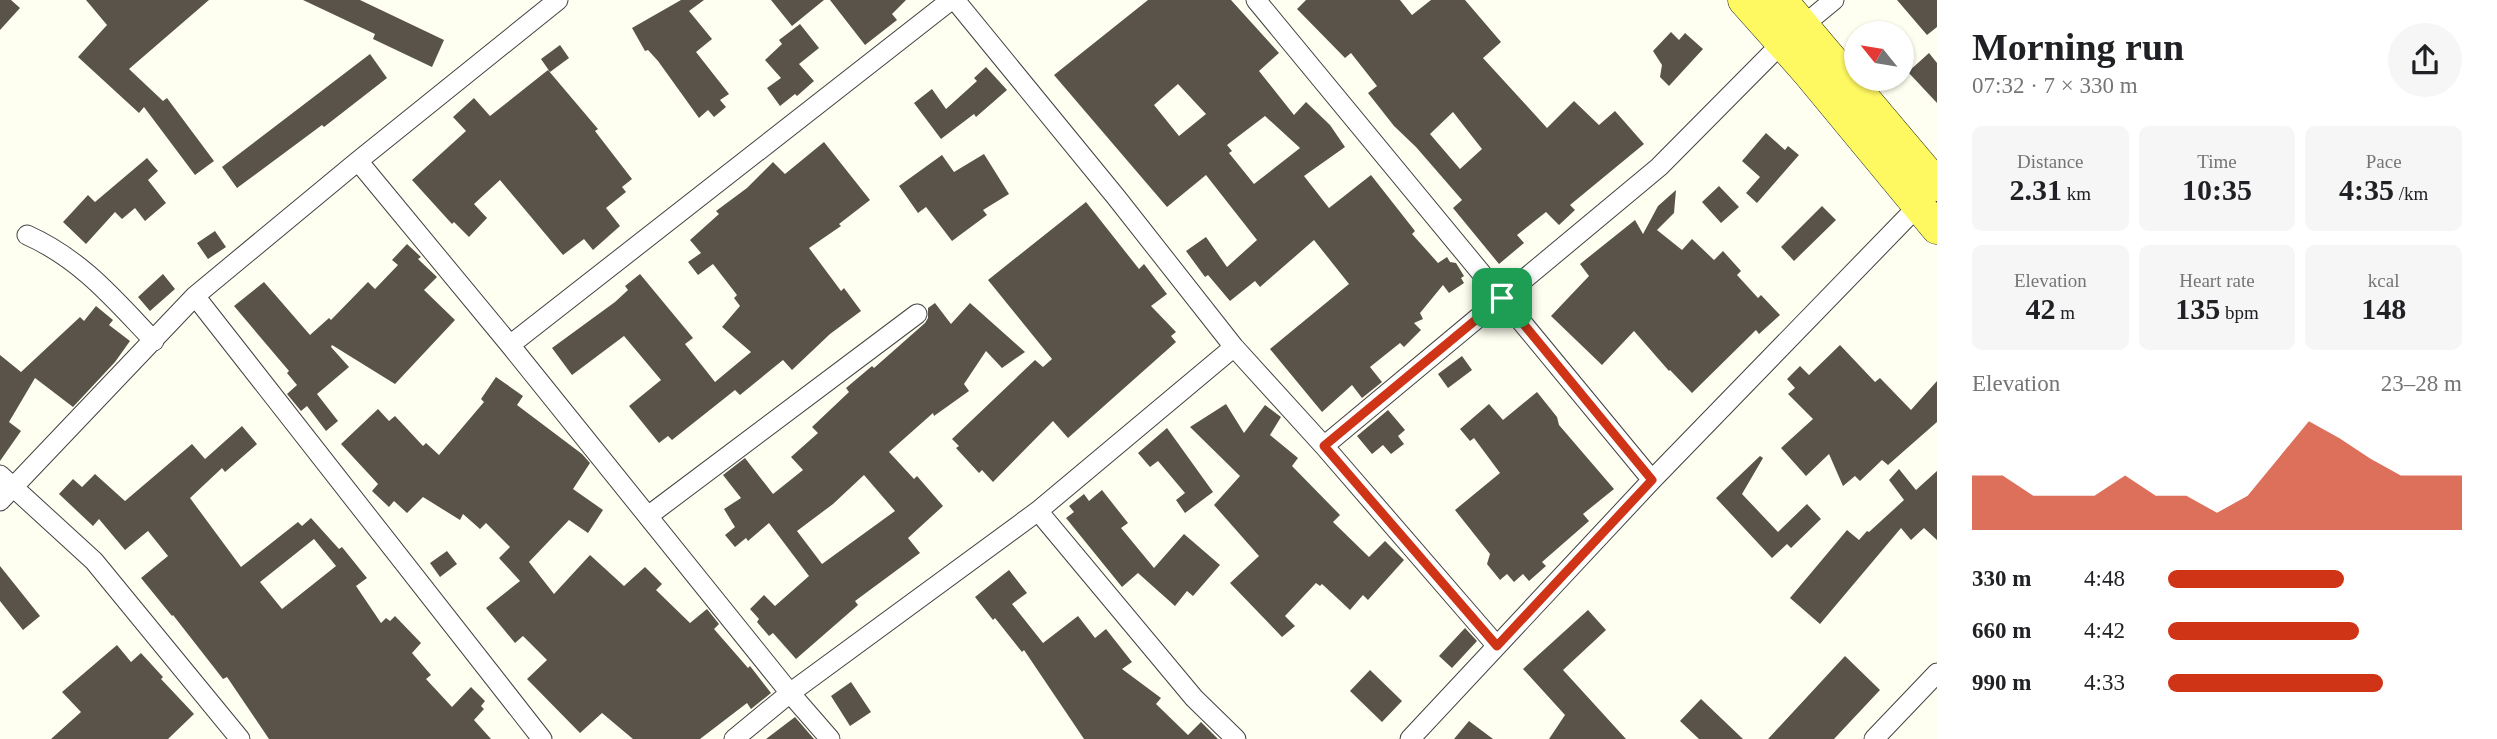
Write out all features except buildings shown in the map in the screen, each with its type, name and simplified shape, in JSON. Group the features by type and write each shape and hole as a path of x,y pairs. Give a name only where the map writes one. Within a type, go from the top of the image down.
{"main road":[{"path":"1744,0 1792,34 1931,207"},
{"path":"1781,0 1792,34"}],"street":[{"path":"240,739 94,561 4,487 154,341 195,296 558,0"},
{"path":"510,345 953,0 1116,197 1234,347 1324,446 1497,646"},
{"path":"1256,0 1652,480"},
{"path":"1324,446 1659,167 1792,34 1834,0"},
{"path":"358,161 830,739"},
{"path":"1410,739 1652,480 1931,207"},
{"path":"27,235 60,251 89,273 154,341"},
{"path":"195,296 542,739"},
{"path":"648,516 917,314"},
{"path":"734,739 790,693 1038,511 1234,347"},
{"path":"1038,511 1194,698 1236,739"},
{"path":"1874,739 1937,673"}],"route":[{"path":"1502,298 1652,480 1497,646 1324,446 1502,298"}]}
